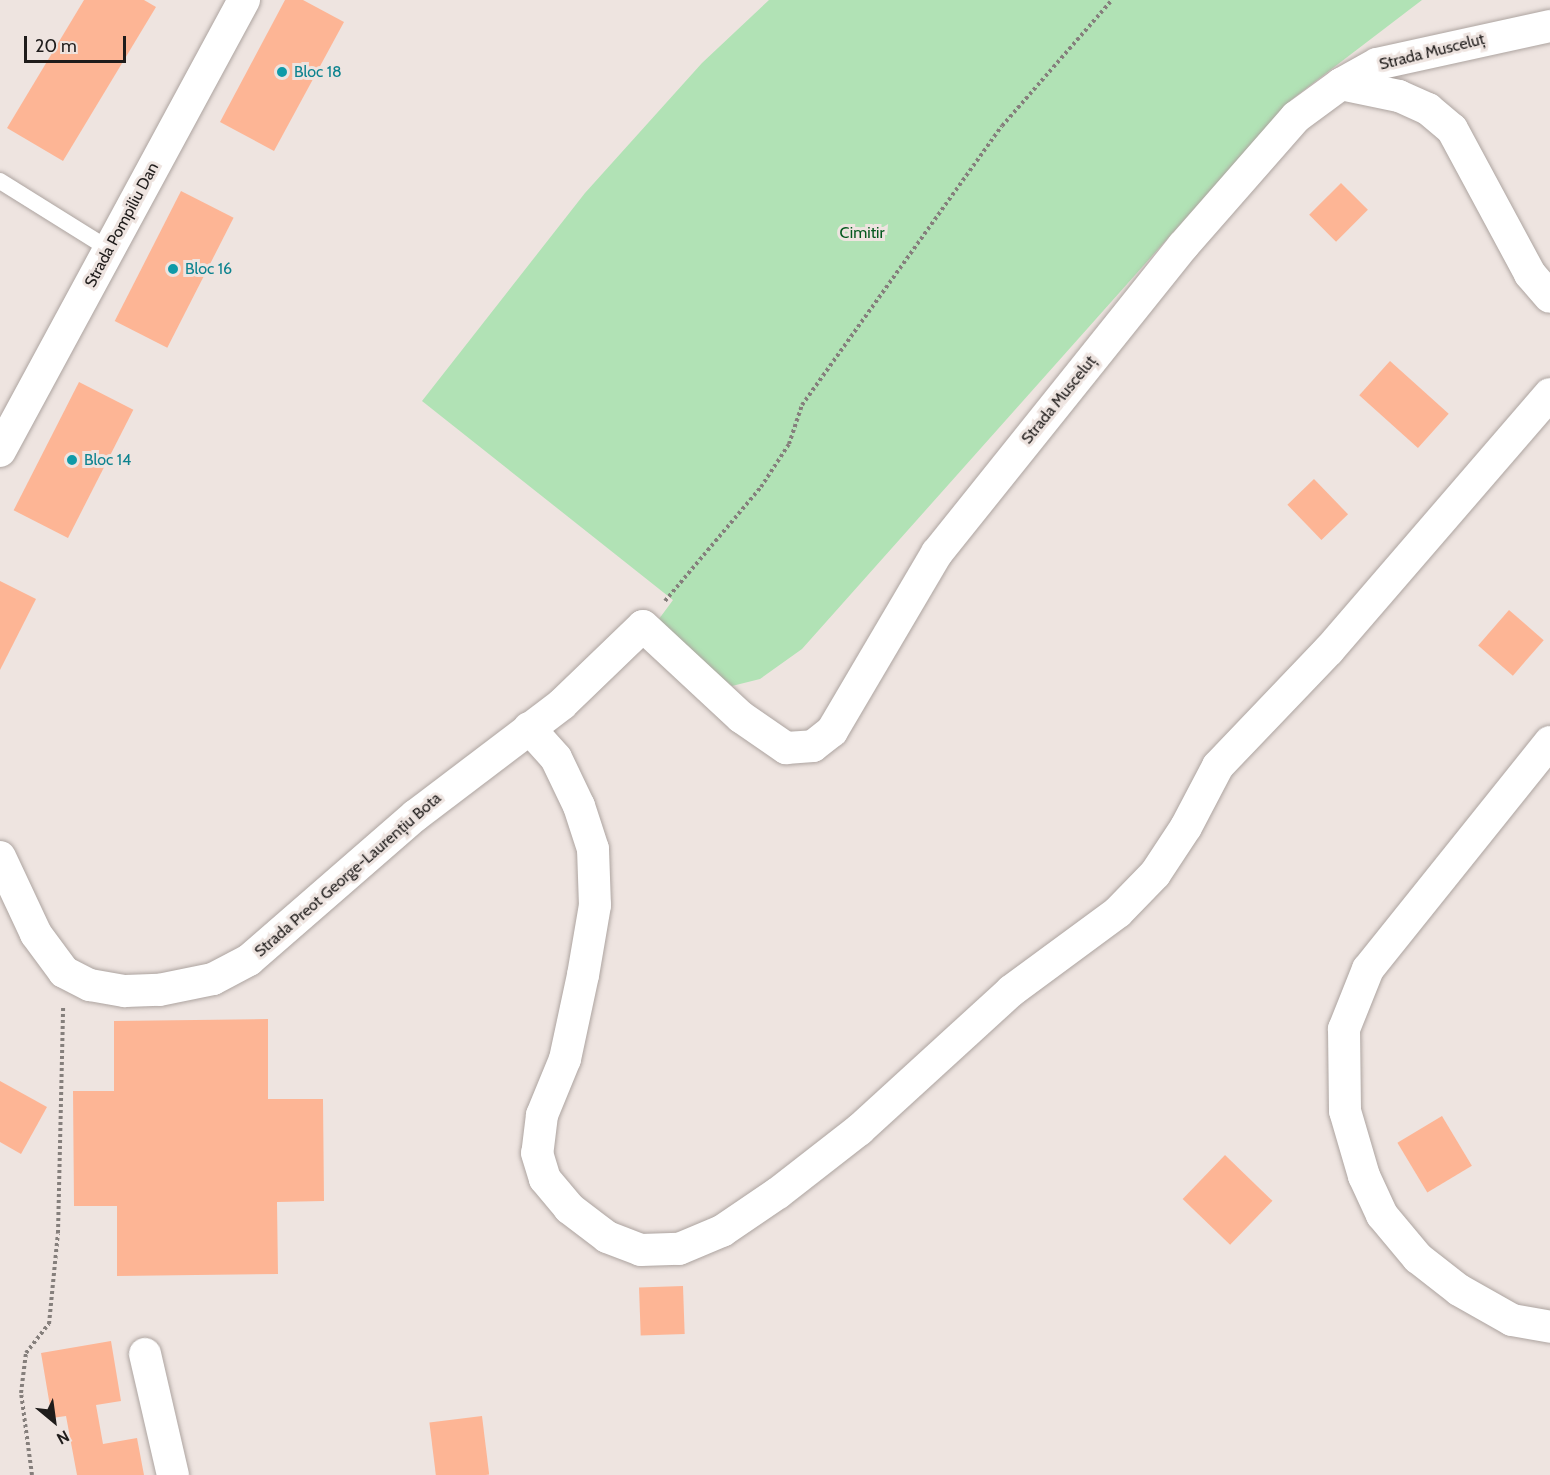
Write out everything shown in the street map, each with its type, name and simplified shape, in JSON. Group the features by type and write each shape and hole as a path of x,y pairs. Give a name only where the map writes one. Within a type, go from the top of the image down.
{"street":[{"name":"Strada Pompiliu Dan","path":"0,451 109,249 234,4"},
{"name":"Strada Musceluț","path":"643,626 741,717 786,748 813,746 832,731 937,553 1182,246 1296,117 1341,84 1377,64 1550,26"},
{"path":"1341,84 1399,96 1428,109 1452,129 1530,274 1550,297"},
{"path":"529,728 556,758 579,806 593,860 595,905 584,975 565,1059 542,1115 537,1153 545,1179 569,1208 608,1237 641,1250 679,1249 722,1231 778,1193 868,1122 1011,991 1118,912 1155,874 1186,827 1218,766 1329,650 1550,394"},
{"name":"Strada Preot George-Laurențiu Bota","path":"0,857 36,934 64,972 90,985 125,991 159,990 213,979 249,960 425,808 607,665 643,626"},
{"path":"1550,742 1368,969 1344,1029 1345,1111 1364,1176 1383,1215 1418,1258 1459,1290 1512,1320 1550,1327"},
{"path":"145,1354 173,1475"}],"lane":[{"path":"0,181 109,249"}],"path":[{"path":"643,626 761,487 789,444 802,405 1002,126 1112,0"},
{"path":"32,1475 21,1393 26,1353 49,1324 58,1233 64,972"}],"green space":[{"name":"Cimitir","path":"769,0 1422,0 1291,100 802,649 760,679 732,686 656,623 673,600 422,401 585,193 702,63"}],"building":[{"path":"84,0 144,0 156,7 63,161 7,128"},
{"name":"Bloc 18","path":"285,0 303,0 344,22 274,151 220,122"},
{"path":"1341,183 1368,210 1336,242 1309,215"},
{"name":"Bloc 16","path":"181,191 234,218 167,348 115,321"},
{"path":"1390,361 1449,414 1418,448 1359,395"},
{"name":"Bloc 14","path":"79,382 133,410 68,538 14,510"},
{"path":"1314,479 1348,514 1321,540 1287,505"},
{"path":"0,581 36,599 0,670"},
{"path":"1509,610 1544,640 1513,676 1478,645"},
{"path":"268,1019 268,1099 323,1099 324,1201 277,1202 278,1274 117,1276 117,1206 74,1206 73,1091 114,1091 114,1021"},
{"path":"0,1081 47,1107 21,1154 0,1142"},
{"path":"1442,1116 1472,1166 1427,1192 1397,1143"},
{"path":"1225,1155 1272,1201 1230,1245 1183,1199"},
{"path":"683,1286 685,1334 641,1336 639,1288"},
{"path":"111,1341 121,1401 96,1405 103,1444 137,1438 144,1475 77,1475 66,1416 52,1418 41,1353"},
{"path":"482,1416 489,1475 436,1475 429,1422"}],"place":[{"name":"Bloc 18","path":"282,72"},
{"name":"Bloc 16","path":"173,269"},
{"name":"Bloc 14","path":"72,460"}]}
